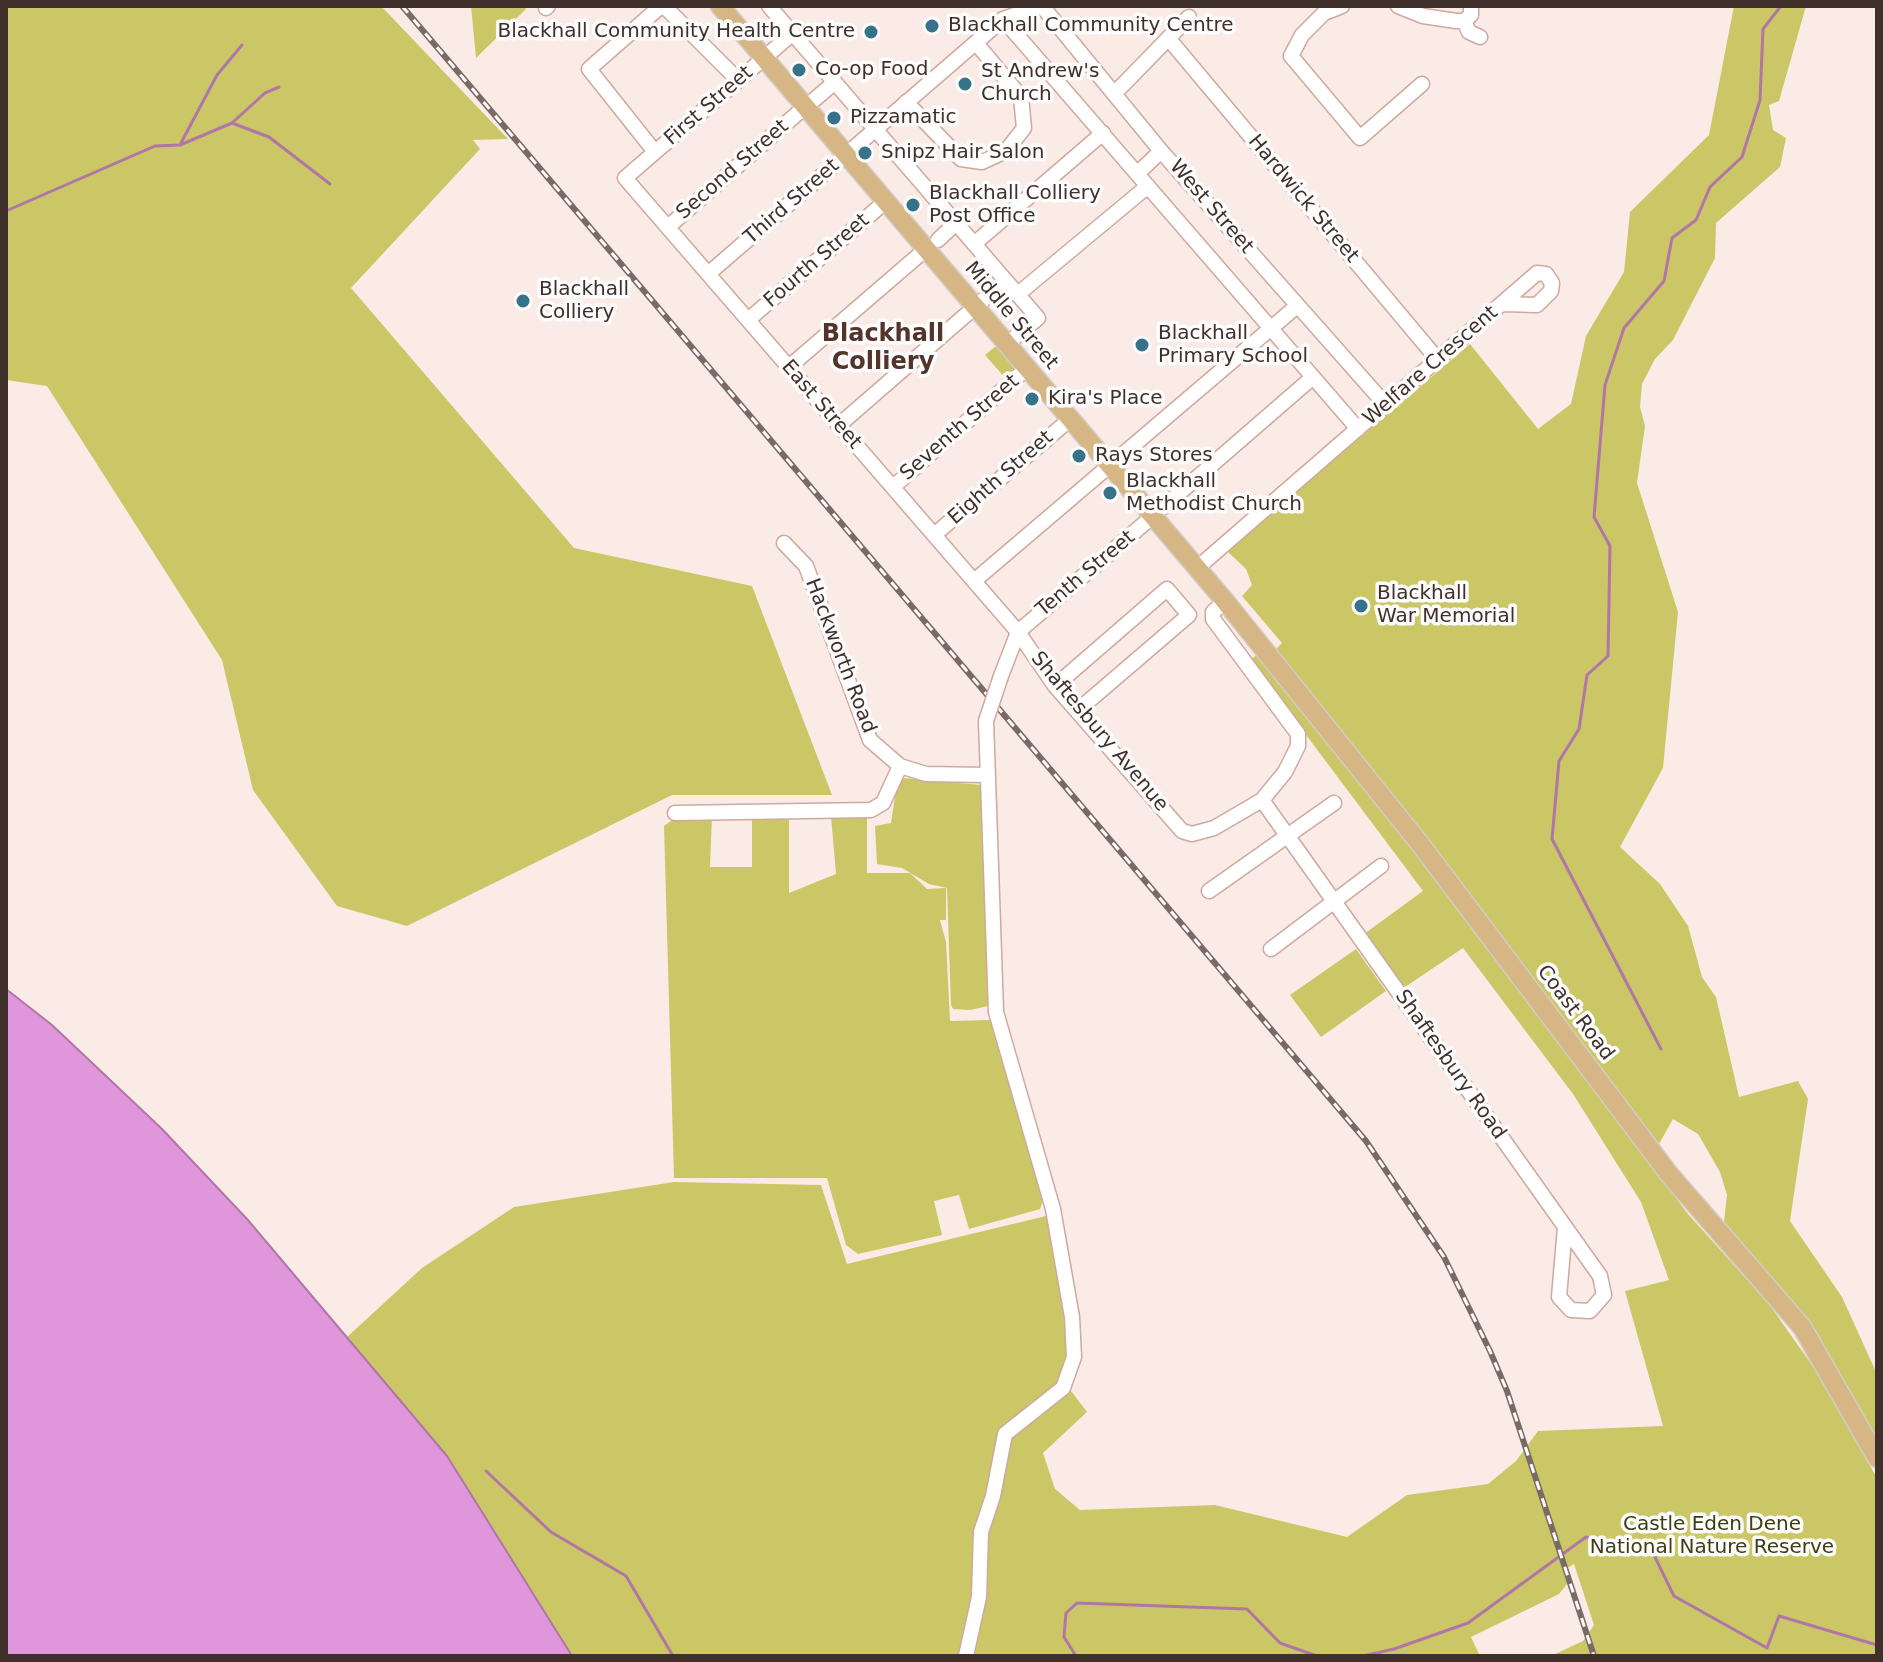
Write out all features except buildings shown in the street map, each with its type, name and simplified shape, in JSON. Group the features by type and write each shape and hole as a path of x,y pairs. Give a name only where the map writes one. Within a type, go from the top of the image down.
{"main road":[{"path":"720,6 764,58"},
{"name":"Middle Street","path":"764,58 886,201 932,244 979,304 1006,345 1108,465 1158,512 1196,569 1225,601"},
{"name":"Coast Road","path":"1225,601 1421,845 1669,1174 1802,1327 1877,1458"}],"street":[{"path":"655,152 589,69 663,6 738,80"},
{"path":"769,6 1038,318 1006,345"},
{"path":"1041,6 1016,10 1003,19 1358,429"},
{"name":"West Street","path":"1041,6 1161,151 1385,404"},
{"path":"1342,6 1324,13 1302,35 1291,56 1371,151"},
{"path":"1398,6 1423,16 1464,21 1471,15 1471,6"},
{"path":"1114,94 1189,17"},
{"name":"Third Street","path":"708,274 1003,19"},
{"path":"1464,21 1469,32 1480,37"},
{"name":"First Street","path":"625,178 793,33"},
{"name":"Hardwick Street","path":"1168,38 1438,360"},
{"path":"906,102 961,159 982,162 1006,151 1024,128 1021,97 976,43"},
{"path":"814,100 835,82"},
{"path":"1360,138 1411,87"},
{"name":"Second Street","path":"668,227 799,112"},
{"path":"974,244 1103,133"},
{"path":"1138,173 1161,151"},
{"name":"East Street","path":"625,178 1018,632"},
{"path":"1018,294 1148,186"},
{"name":"Fourth Street","path":"748,320 886,201"},
{"path":"789,367 956,223"},
{"path":"839,425 1006,281"},
{"name":"Welfare Crescent","path":"1196,569 1504,304"},
{"path":"974,581 1297,306"},
{"name":"Seventh Street","path":"893,487 1026,369"},
{"name":"Tenth Street","path":"1018,632 1313,377"},
{"name":"Eighth Street","path":"934,535 1069,420"},
{"name":"Hackworth Road","path":"784,543 806,566 870,740 900,766"},
{"path":"1055,686 1167,589 1189,615 1077,711"},
{"path":"1225,601 1213,612 1213,619 1298,734 1298,746 1285,772 1262,800"},
{"path":"966,1656 979,1597 981,1532 993,1496 1005,1434 1063,1388 1074,1357 1072,1317 1053,1209 996,1012 986,721 1018,632"},
{"name":"Shaftesbury Avenue","path":"1018,632 1055,686 1182,831 1192,834 1214,828 1262,800"},
{"path":"675,813 871,810 883,803 900,766 926,774 987,775"},
{"name":"Shaftesbury Road","path":"1262,800 1565,1227 1603,1283 1602,1302 1590,1311 1571,1310 1559,1297 1565,1227"},
{"path":"1209,891 1334,803"},
{"path":"1271,949 1381,866"}],"green space":[{"path":"6,6 381,6 508,139 473,140 480,149 351,288 574,548 752,586 832,795 672,795 407,926 337,906 253,790 222,660 47,386 6,380"},
{"path":"471,6 524,6 526,9 476,58"},
{"path":"1734,6 1806,6 1779,101 1769,105 1773,130 1786,138 1780,167 1716,223 1715,258 1673,340 1655,359 1642,384 1640,407 1645,426 1637,483 1678,612 1663,768 1620,847 1660,884 1688,926 1702,977 1716,997 1739,1097 1798,1081 1808,1099 1790,1221 1842,1297 1877,1374 1877,1445 1821,1340 1724,1221 1727,1195 1720,1172 1698,1134 1673,1119 1659,1144 1276,649 1282,643 1242,596 1252,585 1246,569 1227,551 1470,344 1538,429 1571,404 1586,336 1624,272 1630,212 1709,135"},
{"path":"996,346 1017,372 1007,380 985,355"},
{"name":"Castle Eden Dene National Nature Reserve","path":"1258,654 1442,886 1688,1214 1769,1304 1814,1368 1877,1478 1877,1656 1551,1656 1583,1641 1594,1625 1574,1564 1564,1570 1568,1583 1559,1594 1471,1637 1480,1656 572,1656 447,1456 346,1338 422,1268 514,1207 674,1182 821,1185 847,1264 1054,1214 1072,1317 1065,1383 1087,1412 1043,1453 1055,1489 1080,1510 1215,1505 1347,1537 1407,1495 1488,1484 1516,1461 1538,1431 1663,1426 1625,1291 1669,1280 1641,1202 1573,1094 1463,948 1402,989 1364,934 1423,891 1250,660"},
{"path":"904,778 981,785 988,1006 970,1010 953,1009 951,1005 947,888 929,884 902,868 877,864 875,826 891,823 896,790"},
{"path":"867,815 867,873 910,873 927,889 946,888 946,920 940,920 946,942 950,1021 990,1020 1044,1197 1040,1209 969,1229 959,1195 934,1201 942,1235 858,1254 846,1245 827,1178 674,1178 664,826 678,816 712,816 710,867 752,867 752,816 789,816 789,893 836,874 831,816"},
{"path":"1356,949 1386,991 1321,1037 1290,995"}],"shaded area":[{"path":"6,989 52,1025 162,1129 247,1219 447,1456 572,1656 6,1656"}],"waterway":[{"path":"1661,1049 1552,839 1559,761 1579,729 1587,675 1608,656 1610,546 1594,517 1605,385 1624,328 1664,281 1672,238 1696,220 1710,187 1742,157 1760,100 1763,29 1781,6"},
{"path":"181,143 217,75 242,45"},
{"path":"232,123 265,93 279,87"},
{"path":"6,211 155,146 180,145 232,123 269,137 330,184"},
{"path":"486,1471 551,1532 626,1576 673,1656"},
{"path":"1363,1656 1394,1649 1468,1623 1586,1537 1653,1553 1674,1596 1767,1648 1779,1616 1877,1645"},
{"path":"1076,1656 1064,1637 1066,1613 1077,1603 1247,1609 1280,1643 1317,1656"}],"railway":[{"path":"402,6 1366,1141 1444,1257 1490,1351 1507,1391 1594,1656"}],"place":[{"name":"Blackhall Community Centre","path":"932,26"},
{"name":"Blackhall Community Health Centre","path":"871,32"},
{"name":"Co-op Food","path":"799,70"},
{"name":"St Andrew's Church","path":"965,84"},
{"name":"Pizzamatic","path":"834,118"},
{"name":"Snipz Hair Salon","path":"865,153"},
{"name":"Blackhall Colliery Post Office","path":"913,205"},
{"name":"Blackhall Colliery","path":"523,301"},
{"name":"Blackhall Primary School","path":"1142,345"},
{"name":"Kira's Place","path":"1032,399"},
{"name":"Rays Stores","path":"1079,456"},
{"name":"Blackhall Methodist Church","path":"1110,493"},
{"name":"Blackhall War Memorial","path":"1361,606"}],"district":[{"name":"Blackhall Colliery","path":"883,349"}]}
